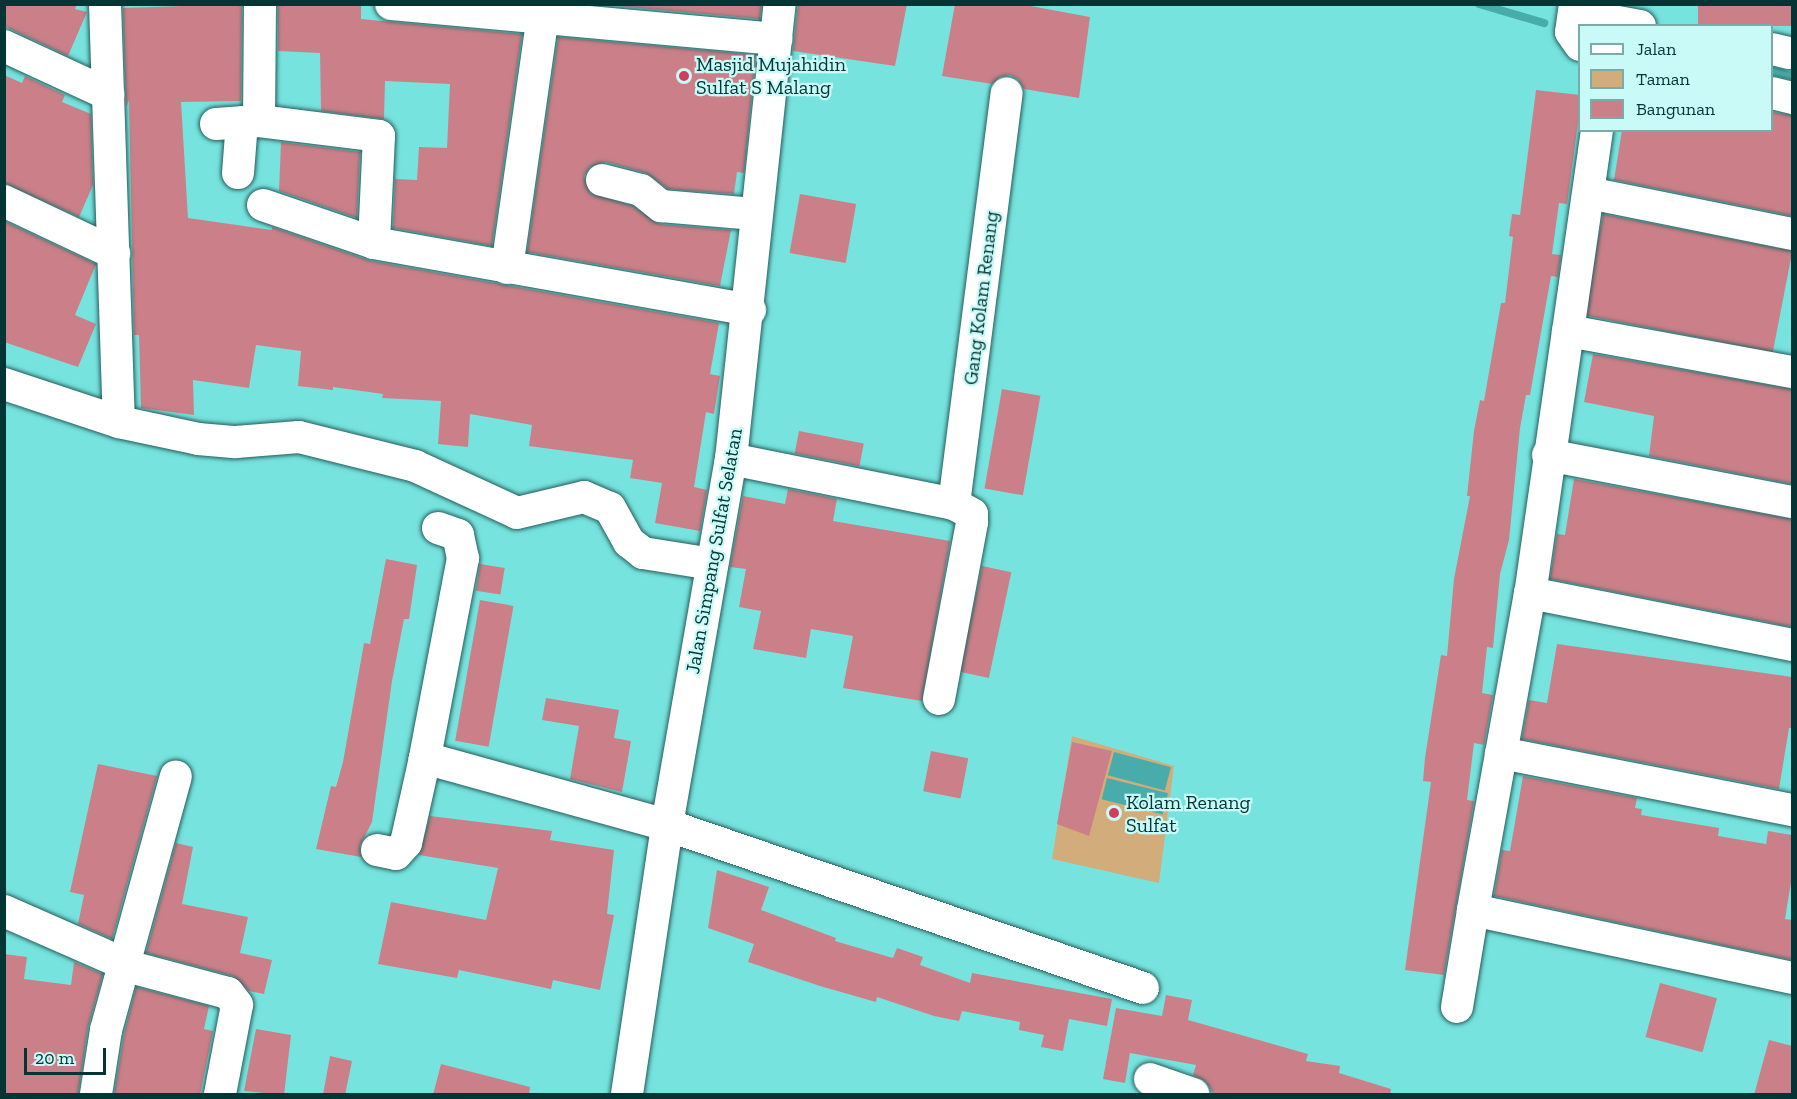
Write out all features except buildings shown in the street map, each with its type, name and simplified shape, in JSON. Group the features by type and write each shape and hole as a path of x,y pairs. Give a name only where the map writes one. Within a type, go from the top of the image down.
{"street":[{"path":"105,4 119,422"},
{"path":"238,173 239,122 260,4"},
{"path":"391,4 542,21 776,39"},
{"name":"Jalan Simpang Sulfat Selatan","path":"627,1095 667,825 731,459 750,310 755,214 780,4"},
{"path":"1578,42 1571,32 1575,9 1632,24"},
{"path":"507,268 542,21"},
{"path":"4,46 108,94"},
{"name":"Gang Kolam Renang","path":"954,504 1007,93"},
{"path":"1773,93 1792,98"},
{"path":"239,122 379,136 374,243"},
{"path":"1457,1007 1530,593 1548,455 1597,132"},
{"path":"602,180 641,190 661,206 755,214"},
{"path":"1589,193 1792,234"},
{"path":"4,201 114,253"},
{"path":"263,204 374,243 750,310"},
{"path":"1568,331 1792,372"},
{"path":"4,384 119,422 198,439 236,442 299,437 416,466 517,513 584,497 610,508 629,542 643,553 712,564"},
{"path":"1548,455 1792,502"},
{"path":"731,459 954,504 972,514 939,699"},
{"path":"377,850 396,854 406,843 425,758 463,558 458,535 438,528"},
{"path":"1530,593 1792,645"},
{"path":"1502,753 1792,810"},
{"path":"425,758 667,825 1143,988"},
{"path":"96,1095 106,1030 176,776"},
{"path":"1473,910 1792,978"},
{"path":"4,911 125,963 228,993 234,998 237,1005 219,1095"},
{"path":"1150,1079 1193,1095"}],"green space":[{"name":"Kolam Renang Sulfat","path":"1072,736 1174,766 1159,883 1052,859"}],"water":[{"path":"1114,752 1171,767 1165,790 1108,775"},
{"path":"1107,778 1168,793 1163,815 1102,799"}],"waterway":[{"path":"1479,4 1544,23"},
{"path":"1773,71 1792,76"}],"place":[{"name":"Masjid Mujahidin Sulfat S Malang","path":"684,76"},
{"name":"Kolam Renang Sulfat","path":"1114,813"}]}
